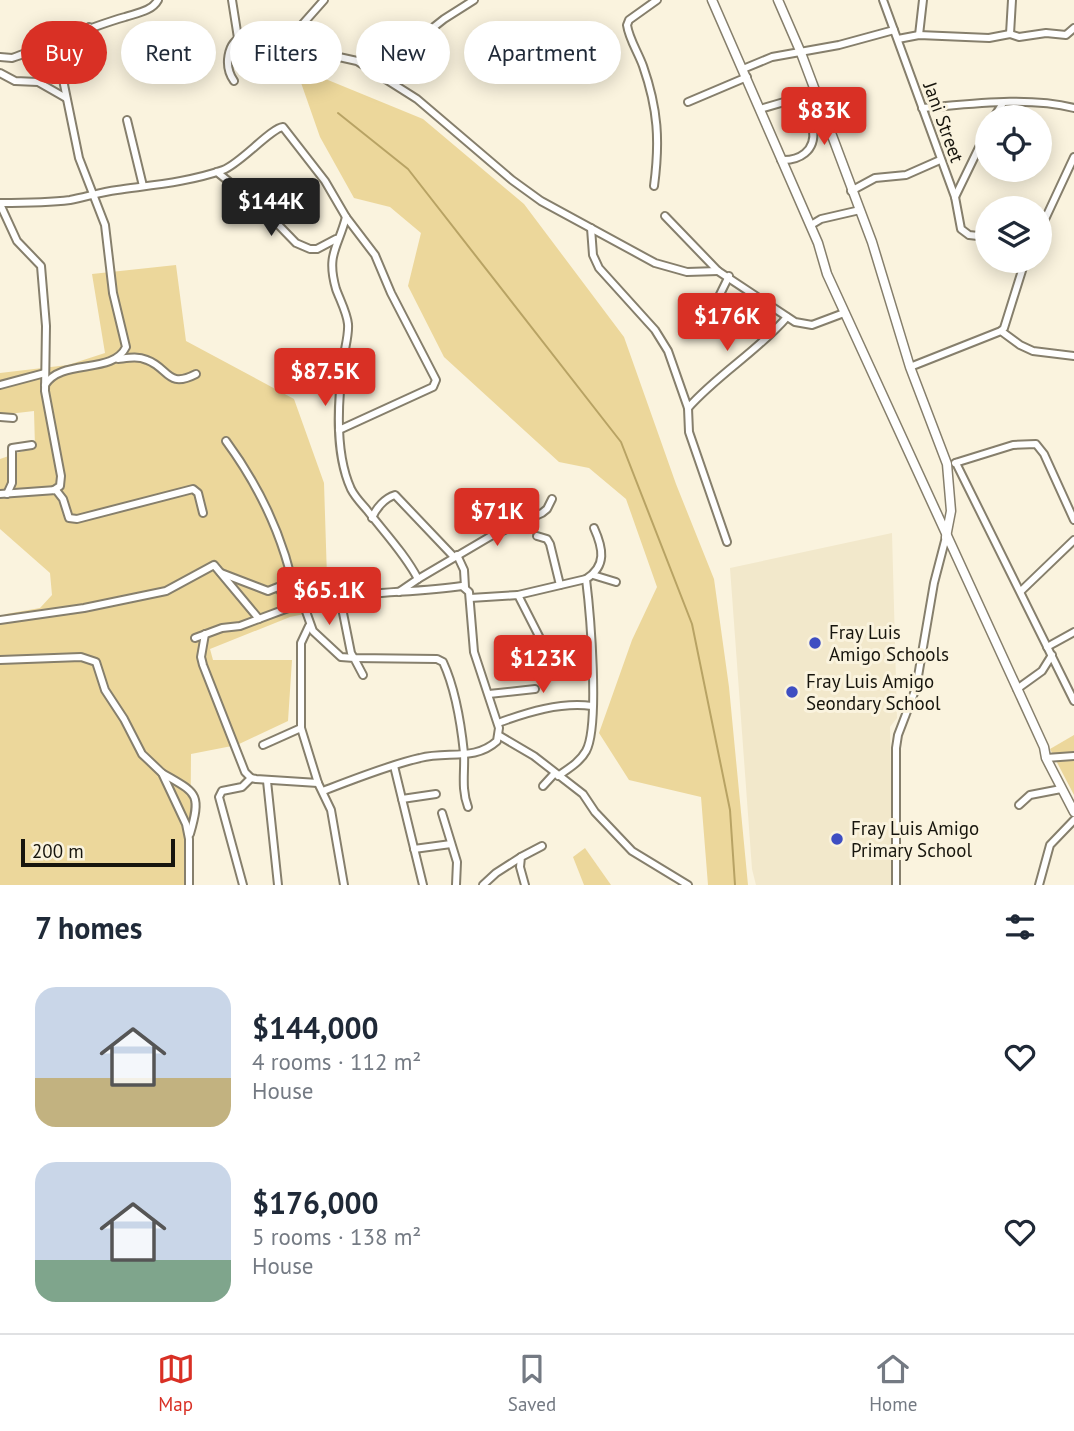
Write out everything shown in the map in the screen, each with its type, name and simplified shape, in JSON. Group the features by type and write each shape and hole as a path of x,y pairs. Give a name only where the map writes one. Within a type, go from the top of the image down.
{"street":[{"path":"107,22 153,7 158,0"},
{"path":"232,0 235,21"},
{"path":"305,21 324,0"},
{"path":"441,21 474,0"},
{"path":"654,186 658,158 656,112 627,25 629,20 657,0"},
{"path":"712,0 811,225 827,274 844,313 1044,747 1045,758 1074,812"},
{"path":"778,0 801,53 860,210 910,367 951,464 1021,591 1073,698"},
{"name":"Jani Street","path":"883,0 955,197 961,229 975,236"},
{"path":"919,35 923,0"},
{"path":"1010,34 1012,0"},
{"path":"898,39 919,35 978,38 1010,34 1019,37 1046,33 1066,35 1074,27"},
{"path":"688,102 772,57 801,53 894,30"},
{"path":"230,53 230,72"},
{"path":"0,57 12,58 21,54"},
{"path":"342,57 357,61 417,99 512,180 541,201 672,269 701,273 718,271"},
{"path":"0,73 15,81 38,82 66,98"},
{"path":"64,84 79,158 105,225 113,293 126,347 116,359"},
{"path":"760,109 815,93"},
{"path":"781,160 799,159 809,148 812,139 814,131 802,97"},
{"path":"922,108 1052,102 1074,108"},
{"path":"127,120 143,186"},
{"path":"4,494 54,489 60,486 61,476 45,385 46,326 41,266 18,241 0,204 36,203 94,195 225,170 277,128 283,127 325,181 346,217 375,254 391,293 436,380 433,387 339,430"},
{"path":"955,197 975,156"},
{"path":"1052,208 1070,176 1074,157"},
{"path":"851,191 875,178 906,175 940,160"},
{"path":"216,172 264,210 296,243 317,249 337,239"},
{"path":"811,225 818,220 860,210"},
{"path":"665,216 718,271 787,317 800,324 812,325 844,313"},
{"path":"346,217 343,231 337,239 332,266 348,325 340,380 339,430 345,471 350,488 418,579"},
{"path":"591,228 595,261 618,292 663,341 688,408 689,432 727,542"},
{"path":"910,367 1001,331 1022,273"},
{"path":"705,325 729,276"},
{"path":"688,408 719,377 761,344 787,317"},
{"path":"1001,331 1033,351 1074,358"},
{"path":"45,385 58,373 116,359 146,359 177,380 196,374"},
{"path":"0,385 45,373"},
{"path":"0,417 13,418"},
{"path":"226,441 244,466 276,525 297,605 309,626 341,657 437,659 443,662 457,712 464,756 463,790 468,807"},
{"path":"951,464 1013,445 1036,443 1044,454 1074,520"},
{"path":"4,494 12,482 12,448 32,445"},
{"path":"896,885 896,748 898,735 916,688 934,583 946,537 951,511 951,464"},
{"path":"54,489 61,493 67,515 71,519 106,513 193,489 198,494 203,513"},
{"path":"372,518 378,507 395,495 456,556 463,568 470,598 474,652 500,736"},
{"path":"399,592 491,536 542,513 552,499"},
{"path":"543,786 581,759 590,743 590,577 598,569 603,556 594,528"},
{"path":"537,536 547,539 550,544 560,585"},
{"path":"1021,591 1074,540"},
{"path":"0,620 84,608 166,591 212,565 216,566 259,619"},
{"path":"221,573 268,591 278,587 297,605"},
{"path":"470,598 518,595 590,577 616,582"},
{"path":"195,638 297,605 340,598 466,587"},
{"path":"518,595 544,646"},
{"path":"340,598 351,653 363,675"},
{"path":"309,626 302,643 301,728 318,783 331,810 344,885"},
{"path":"1047,646 1074,632"},
{"path":"205,634 202,665 245,772 251,778 267,781 318,783"},
{"path":"1000,653 1040,745 1044,747"},
{"path":"1017,689 1042,671 1052,655"},
{"path":"0,660 81,657 96,662 105,690 142,754 162,773 189,788 195,795 195,814 189,839"},
{"path":"489,694 535,690"},
{"path":"498,723 551,707 592,706"},
{"path":"263,745 301,728"},
{"path":"323,791 416,758 445,754 464,756 488,748 500,736"},
{"path":"500,736 528,752 583,794 594,812 632,851 688,885"},
{"path":"1045,758 1074,755"},
{"path":"394,766 423,885"},
{"path":"162,773 186,824 189,839 189,885"},
{"path":"243,885 219,797 222,791 242,787 251,778"},
{"path":"267,781 278,885"},
{"path":"1019,805 1030,795 1061,789"},
{"path":"402,799 436,794"},
{"path":"442,813 458,871 456,885"},
{"path":"1039,885 1047,851 1065,827 1074,820"},
{"path":"1065,827 1074,833"},
{"path":"414,849 451,844"},
{"path":"483,885 496,873 542,846"},
{"path":"521,858 520,867 525,885"}],"shaded area":[{"path":"301,84 338,84 423,119 524,204 624,337 676,484 714,579 729,687 748,885 708,885 701,797 629,780 599,733 632,640 657,587 626,499 589,468 559,462 444,357 408,286 421,233 390,207 354,198 320,137"},
{"path":"176,265 186,341 294,399 324,483 328,609 290,617 210,649 213,660 292,660 288,721 237,745 191,754 190,885 0,885 0,617 40,608 52,595 50,573 0,529 0,459 35,447 34,411 0,415 0,373 68,365 105,353 92,274"},
{"name":"Fray Luis Amigo Schools","path":"892,533 897,718 890,727 893,885 756,885 752,869 730,568"},
{"path":"1074,735 1074,795 1050,749"},
{"path":"585,848 611,885 584,885 573,857"}],"waterway":[{"path":"338,113 408,169 621,442 692,624 730,810 735,885"}],"place":[{"name":"Fray Luis Amigo Schools","path":"815,643"},
{"name":"Fray Luis Amigo Seondary School","path":"792,692"},
{"name":"Fray Luis Amigo Primary School","path":"837,839"}]}
